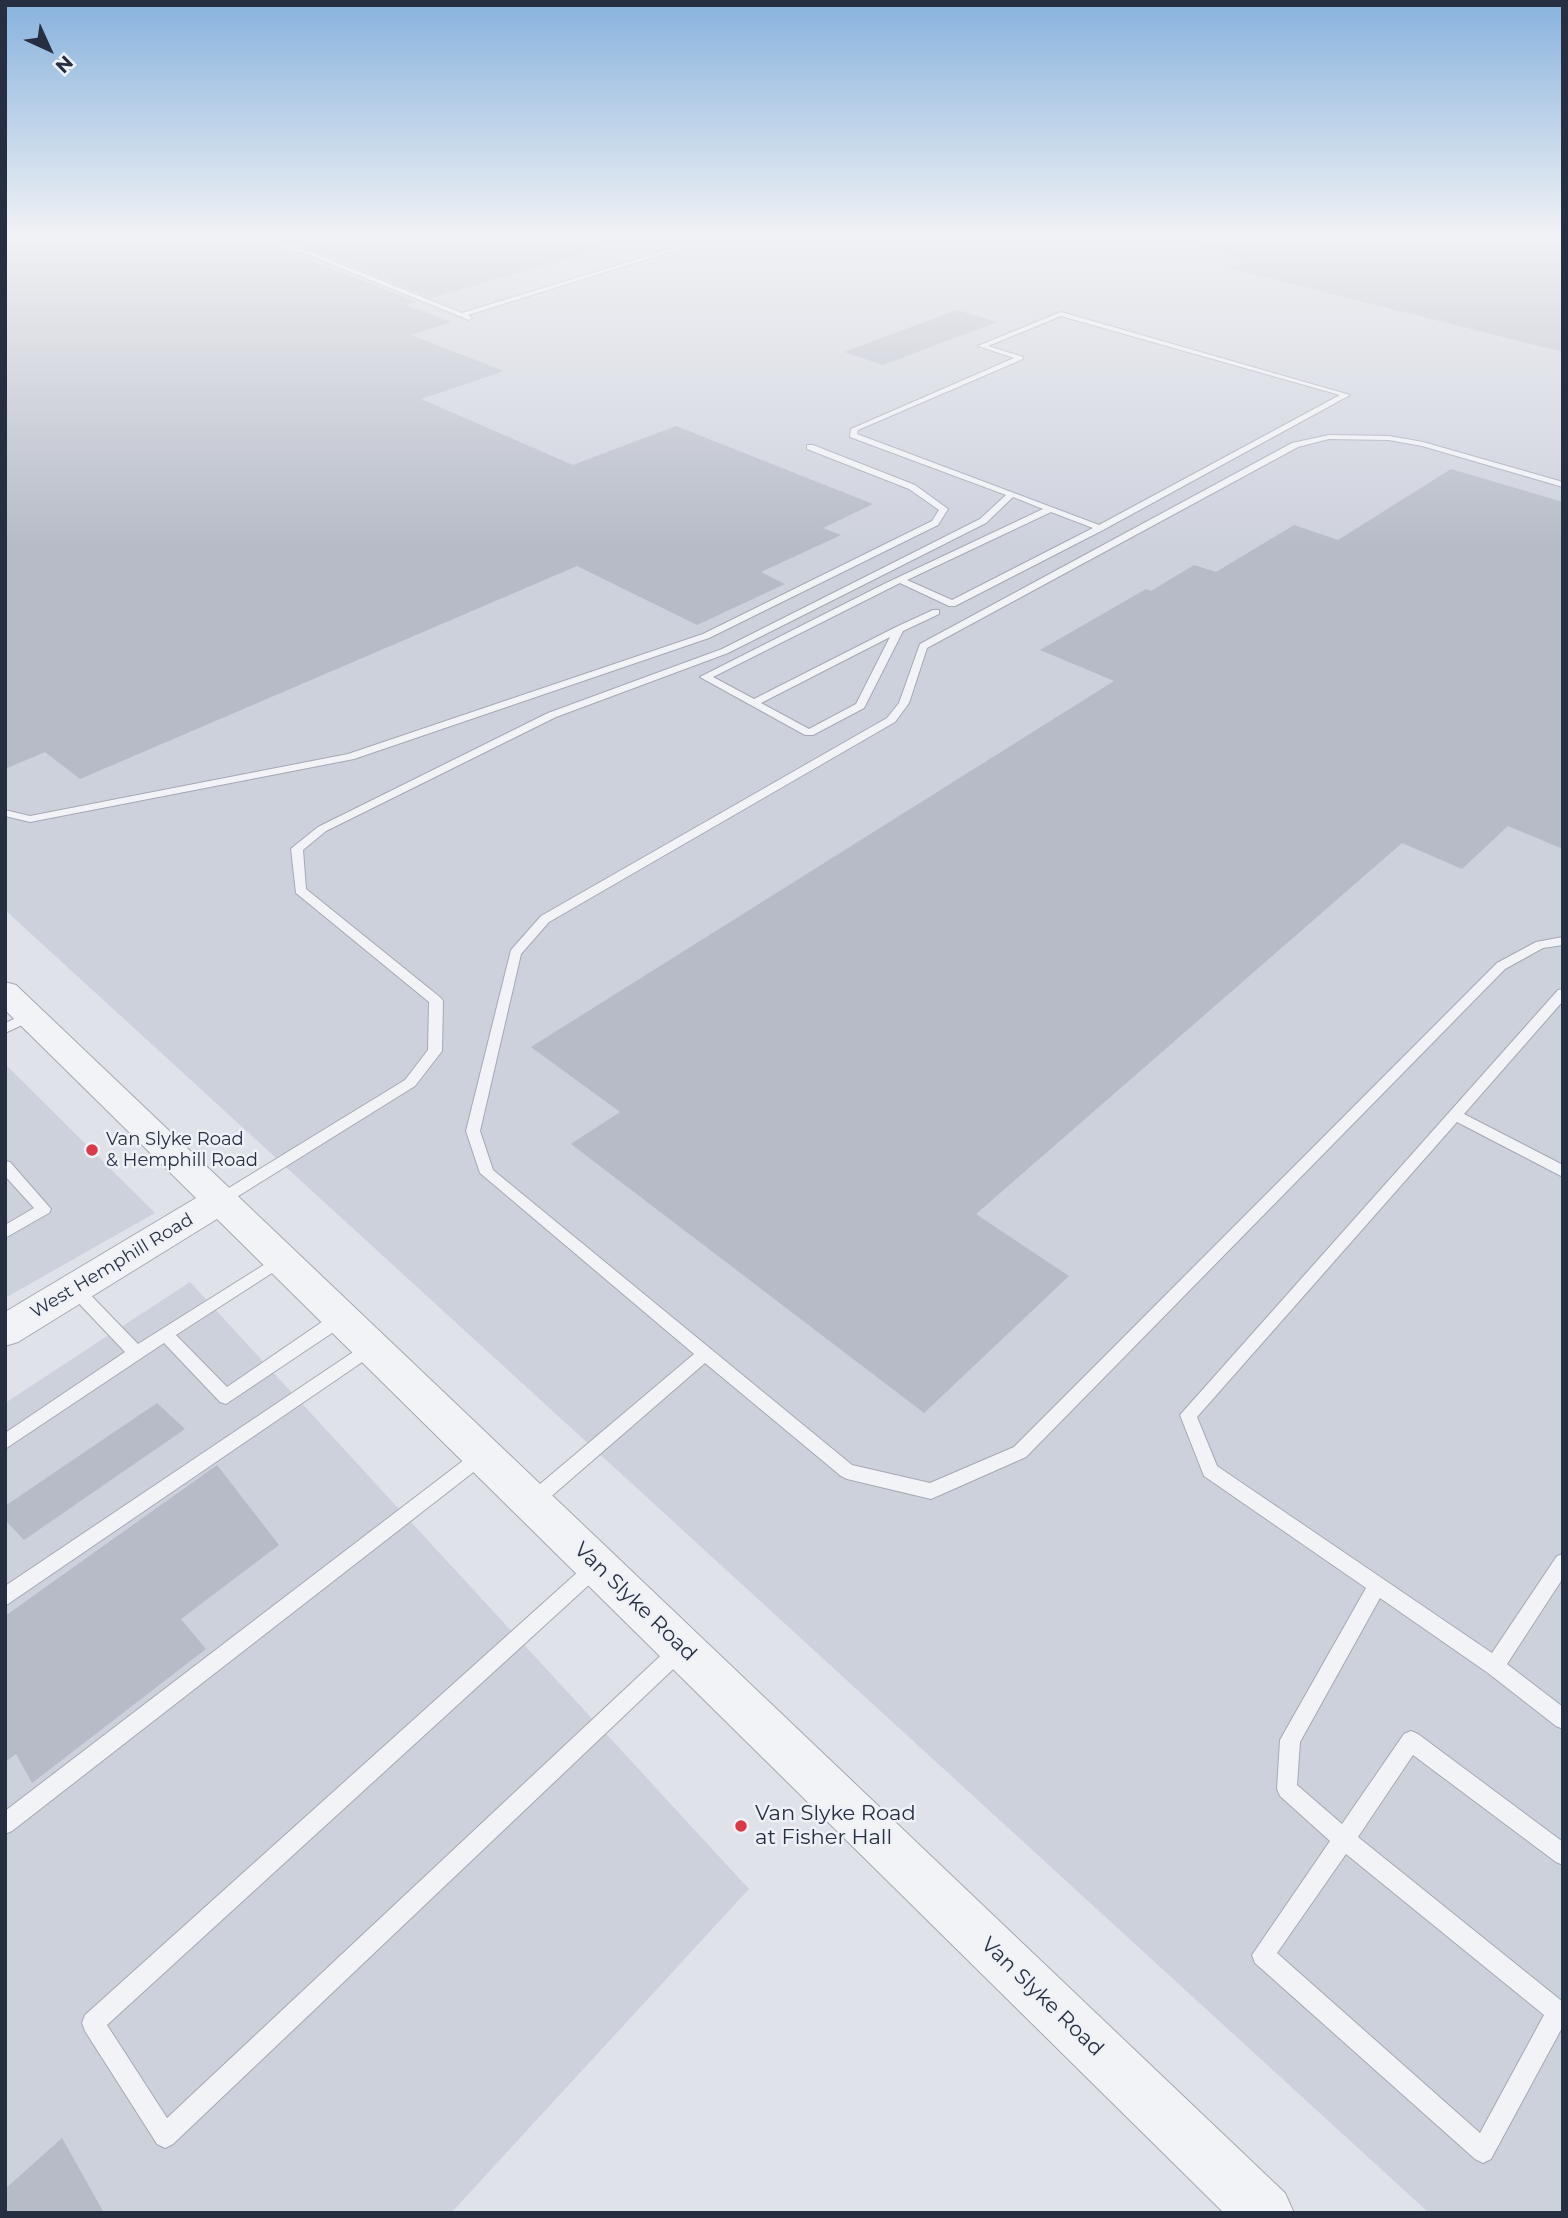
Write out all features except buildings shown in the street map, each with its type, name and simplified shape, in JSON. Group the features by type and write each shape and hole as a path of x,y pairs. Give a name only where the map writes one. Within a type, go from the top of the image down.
{"street":[{"name":"Van Slyke Road","path":"14,1012 357,1332 1265,2213"},
{"name":"West Hemphill Road","path":"5,1331 219,1201"}],"lane":[{"path":"995,341 981,346 1021,358 855,429 853,435 1100,528"},
{"path":"900,580 952,604 1100,528 1346,395 1155,341"},
{"path":"1563,485 1423,444 1389,438 1329,437 1295,445 923,646 904,703 891,720 545,919 515,953 473,1131 487,1173 846,1471 931,1491 1020,1452 1501,966 1540,945 1563,941"},
{"path":"5,813 30,818 350,757 706,636 935,523 944,509 912,487 810,447"},
{"path":"219,1201 410,1083 435,1051 436,1001 300,890 297,849 322,829 552,715 725,651 983,521 1012,494"},
{"path":"899,629 860,706 809,733 705,677 1050,509"},
{"path":"754,703 936,611"},
{"path":"1563,993 1188,1415 1210,1471 1494,1666 1563,1719"},
{"path":"1455,1115 1563,1172"},
{"path":"5,1166 44,1209 5,1232"},
{"path":"5,1442 136,1353 281,1260"},
{"path":"75,1289 136,1353"},
{"path":"165,1334 226,1397 357,1332"},
{"path":"5,1597 357,1332"},
{"path":"533,1501 705,1354"},
{"path":"5,1824 484,1454"},
{"path":"1494,1666 1563,1562"},
{"path":"597,1566 93,2023 165,2136 682,1647"},
{"path":"1376,1587 1290,1740 1287,1789 1344,1839 1561,2008 1482,2151 1263,1955 1344,1839 1411,1741 1563,1855"}],"shaded area":[{"path":"5,341 1563,341 1563,2213 1429,2213 5,910"},
{"path":"5,1064 155,1213 5,1298"},
{"path":"190,1282 749,1889 451,2213 5,2213 5,1403"}],"place":[{"name":"Van Slyke Road & Hemphill Road","path":"92,1150"},
{"name":"Van Slyke Road at Fisher Hall","path":"741,1826"}]}
